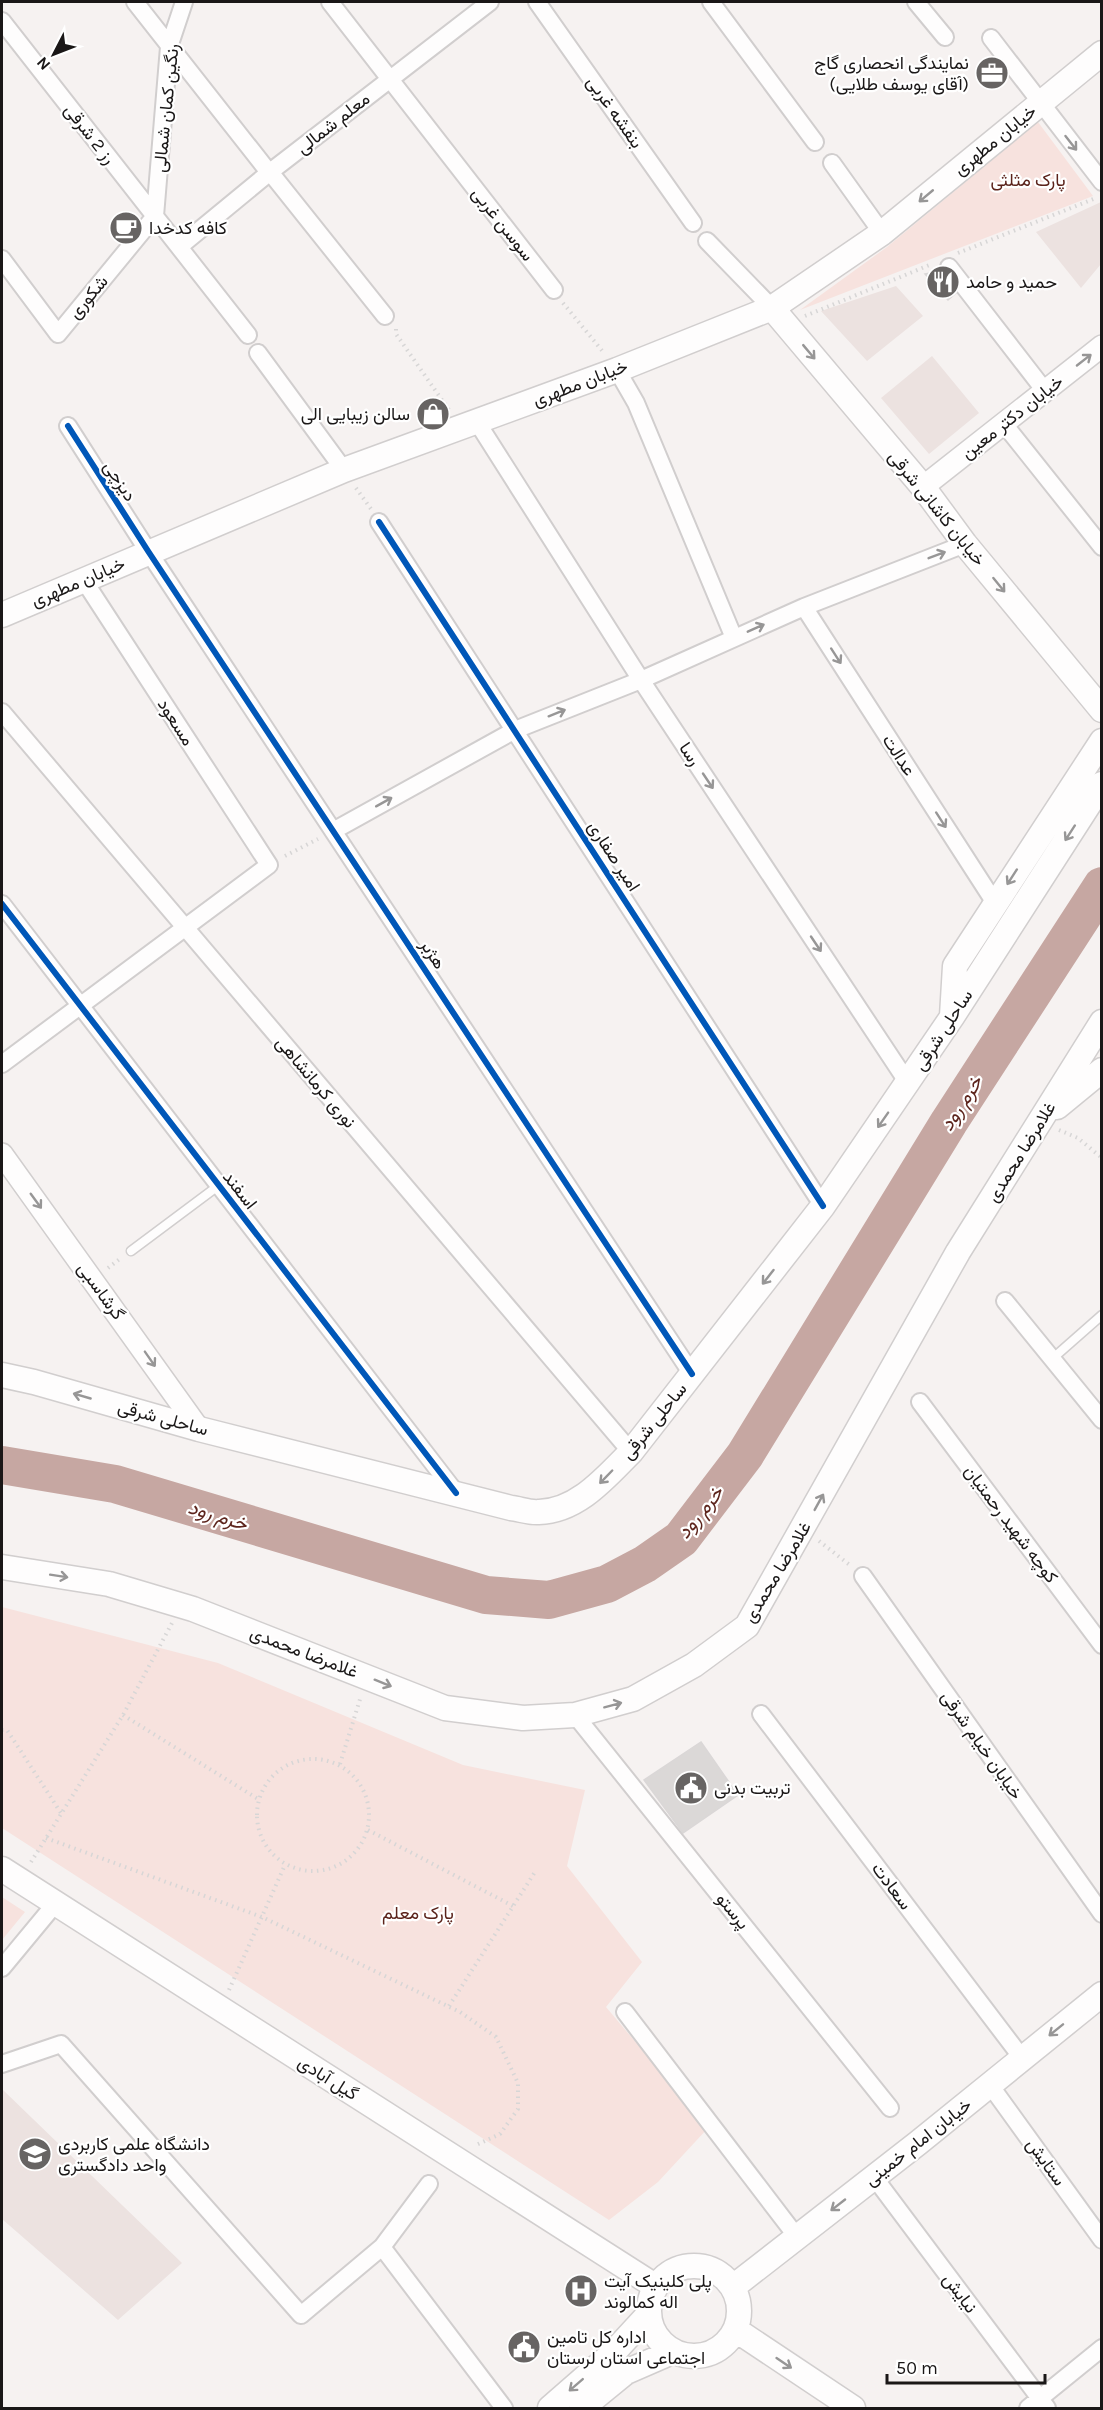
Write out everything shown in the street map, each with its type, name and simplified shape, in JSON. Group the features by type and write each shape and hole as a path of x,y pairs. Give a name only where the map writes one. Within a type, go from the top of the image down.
{"main road":[{"name":"خیابان مطهری","path":"2,615 148,551 344,470 617,370 772,308 882,233 1101,54"},
{"name":"خیابان کاشانی شرقی","path":"772,308 923,487 965,544 1101,710"},
{"path":"952,1017 955,966 1101,741"},
{"name":"ساحلی شرقی","path":"2,1375 199,1429 511,1508 539,1512 570,1505 598,1485 631,1452 823,1206 952,1017 1101,784"},
{"name":"غلامرضا محمدی","path":"2,1567 109,1584 181,1605 445,1708 523,1718 575,1715 633,1699 694,1665 747,1626 958,1252 1101,1022"},
{"path":"1039,1122 1101,1070"},
{"name":"گیل آبادی","path":"10,1874 656,2286"},
{"name":"خیابان امام خمینی","path":"733,2287 990,2085 1101,1994"},
{"path":"694,2265 709,2268 722,2275 733,2287 740,2316 736,2330 727,2343 716,2352 701,2356 686,2356 672,2352 660,2342 652,2330 648,2315 649,2300 656,2286 666,2275 679,2268 694,2265"},
{"path":"550,2409 613,2353 648,2315"},
{"path":"736,2330 853,2409"},
{"path":"582,2409 626,2372 672,2352"}],"street":[{"path":"135,2 385,316"},
{"name":"رنگین کمان شمالی","path":"155,216 169,47 184,2"},
{"name":"سوسن غربی","path":"330,2 554,290"},
{"name":"معلم شمالی","path":"178,247 267,169 490,2"},
{"name":"بنفشه غربی","path":"537,2 693,223"},
{"path":"711,2 815,142"},
{"path":"916,2 945,37"},
{"name":"رز 2 شرقی","path":"2,21 248,335"},
{"path":"991,38 1101,182"},
{"path":"832,163 882,233"},
{"name":"شکوری","path":"2,259 58,334 155,216"},
{"path":"707,241 772,308"},
{"path":"949,267 1045,391"},
{"name":"خیابان دکتر معین","path":"923,487 1101,346"},
{"path":"258,353 344,470"},
{"path":"617,370 636,403 734,638"},
{"path":"1004,424 1101,547"},
{"name":"رسا","path":"469,425 908,1083"},
{"name":"دیزچی","path":"68,426 148,551"},
{"name":"امیر صفاری","path":"380,522 823,1206"},
{"path":"333,831 515,730 641,680 804,607 965,544"},
{"name":"هژبر","path":"148,551 692,1374"},
{"name":"مسعود","path":"83,579 269,865"},
{"name":"عدالت","path":"804,607 994,903"},
{"name":"نوری کرمانشاهی","path":"2,712 631,1452"},
{"path":"2,1064 269,865"},
{"name":"اسفند","path":"2,904 456,1493"},
{"name":"گرشاسبی","path":"2,1154 199,1429"},
{"path":"1005,1301 1101,1420"},
{"name":"کوچه شهید رحمتیان","path":"920,1402 1101,1645"},
{"name":"خیابان خیام شرقی","path":"863,1576 1101,1914"},
{"name":"سعادت","path":"762,1714 1022,2058"},
{"name":"پرستو","path":"575,1715 890,2108"},
{"path":"2,1968 55,1904"},
{"path":"625,2012 797,2236"},
{"path":"2,2064 61,2044 301,2315 382,2247 429,2184"},
{"name":"ستایش","path":"990,2085 1101,2240"},
{"name":"نیایش","path":"874,2176 1038,2406"},
{"path":"382,2247 504,2409"},
{"path":"1038,2406 1101,2348"}],"lane":[{"path":"131,1251 218,1186"},
{"path":"1052,1359 1101,1315"}],"path":[{"path":"554,290 617,370"},
{"path":"396,334 469,425"},
{"path":"344,470 380,522"},
{"path":"269,865 333,831"},
{"path":"1039,1122 1078,1138 1101,1158"},
{"path":"93,1279 131,1251"},
{"path":"804,1528 863,1576"},
{"path":"10,1874 45,1838 62,1813 123,1715 181,1605"},
{"path":"340,1764 366,1677"},
{"path":"123,1715 258,1799"},
{"path":"2,1730 7,1730 62,1813"},
{"path":"315,1758 340,1764 359,1782 369,1805 368,1830 356,1853 335,1868 310,1872 285,1865 266,1848 256,1824 258,1799 270,1777 291,1762 315,1758"},
{"path":"368,1830 513,1906"},
{"path":"45,1838 262,1917 448,2006 496,2037 518,2083 518,2109 500,2134 451,2156"},
{"path":"221,2009 285,1865"},
{"path":"448,2006 535,1872"}],"shaded area":[{"path":"1101,202 1101,264 1081,288 1036,232"},
{"path":"896,286 923,316 867,361 821,311"},
{"path":"932,356 979,413 929,454 881,398"},
{"name":"دانشگاه علمی کاربردی واحد دادگستری","path":"2,2089 182,2263 118,2320 2,2219"}],"green space":[{"name":"پارک مثلثی","path":"1038,122 1093,196 800,310 887,247"},
{"name":"پارک معلم","path":"2,1607 218,1663 463,1765 585,1790 567,1866 642,1962 606,2007 708,2128 658,2182 609,2220 2,1828"},
{"path":"2,1897 25,1912 2,1940"}],"building":[{"name":"حمید و حامد","path":"940,271 956,293 948,300 925,274"},
{"name":"تربیت بدنی","path":"701,1742 738,1795 683,1833 644,1780"}],"waterway":[{"name":"خرم رود","path":"2,1465 115,1484 486,1595 549,1600 607,1584 645,1564 681,1539 745,1455 949,1122 1102,886"}],"cycle path":[{"path":"68,426 148,551 692,1374"},
{"path":"379,522 823,1206"},
{"path":"2,904 456,1493"}],"place":[{"name":"نمایندگی انحصاری گاج (آقای یوسف طلایی)","path":"992,73"},
{"name":"کافه کدخدا","path":"126,228"},
{"name":"حمید و حامد","path":"943,282"},
{"name":"سالن زیبایی الی","path":"433,414"},
{"name":"تربیت بدنی","path":"691,1788"},
{"name":"دانشگاه علمی کاربردی واحد دادگستری","path":"35,2154"},
{"name":"پلی کلینیک آیت اله کمالوند","path":"581,2291"},
{"name":"اداره کل تامین اجتماعی استان لرستان","path":"524,2347"}]}
